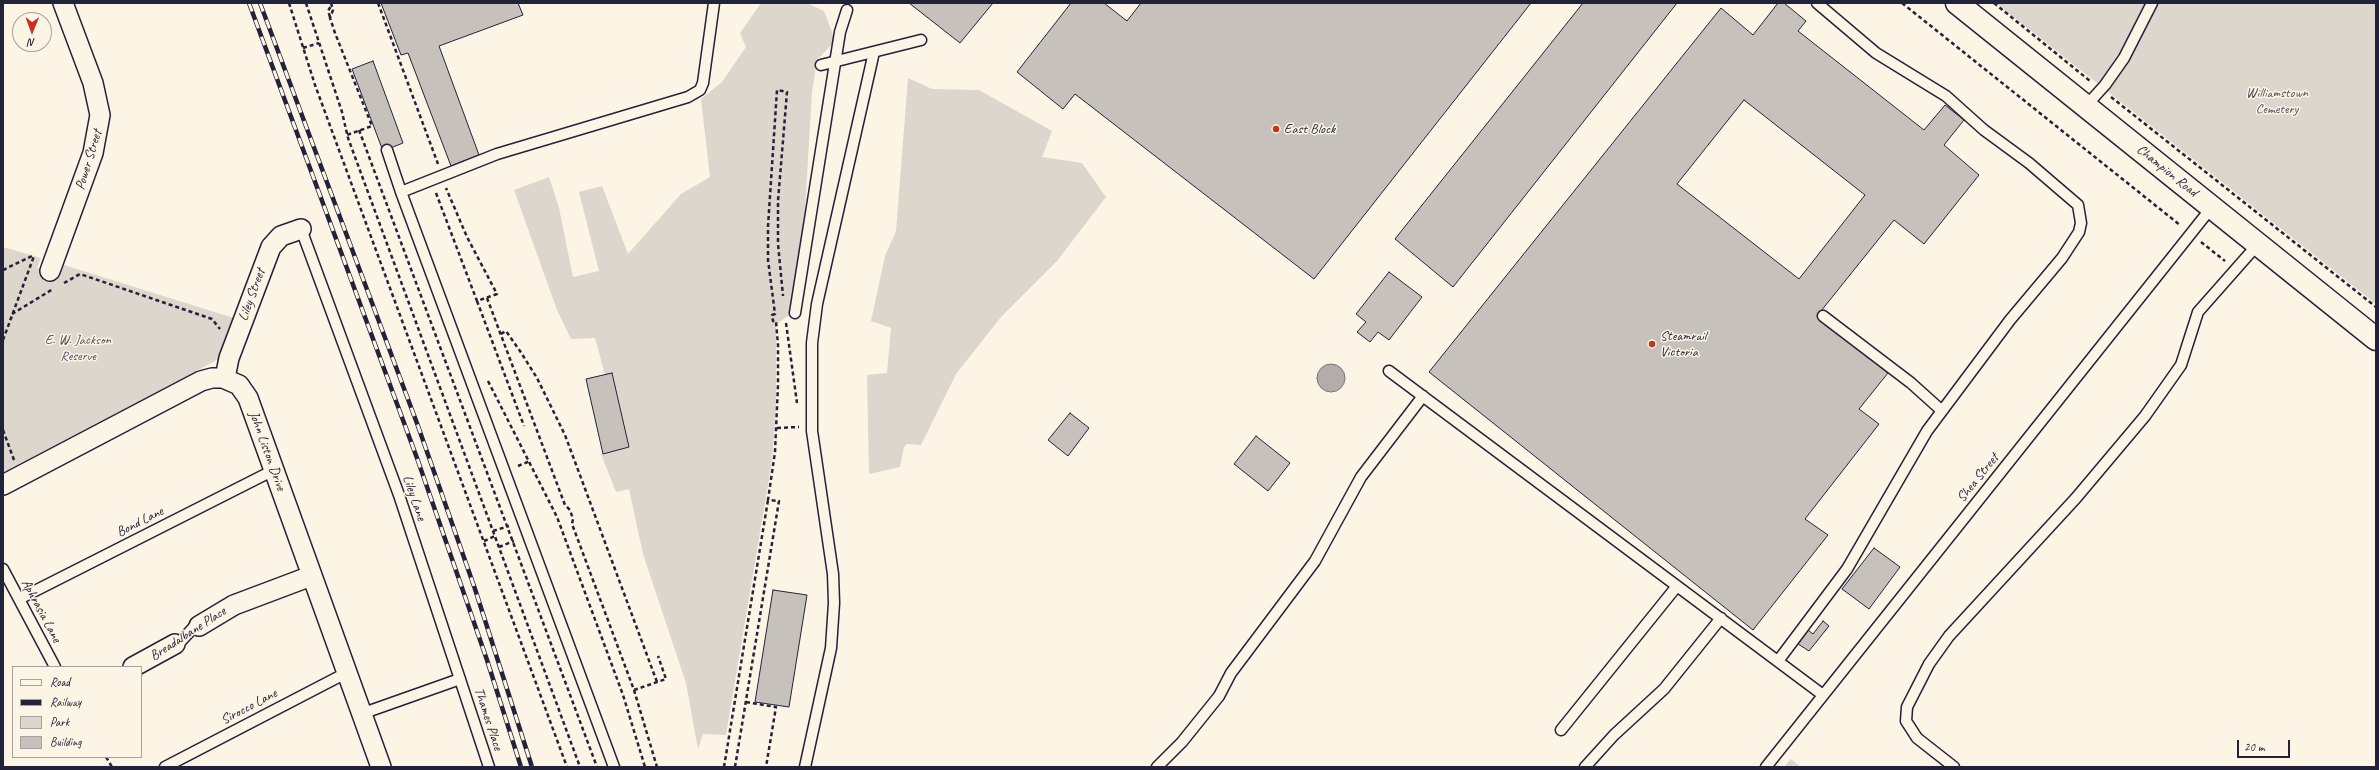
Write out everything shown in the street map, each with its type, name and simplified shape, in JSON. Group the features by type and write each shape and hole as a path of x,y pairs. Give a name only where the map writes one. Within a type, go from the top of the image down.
{"street":[{"name":"Power Street","path":"50,271 92,159 100,121 96,95 63,3"},
{"name":"Champion Road","path":"1957,3 2376,339"},
{"name":"Liley Street","path":"224,378 238,334 271,247 281,236 301,229"},
{"path":"3,485 201,381 212,378 224,378"},
{"name":"John Liston Drive","path":"224,378 239,385 246,394 381,767"},
{"name":"Breadalbane Place","path":"199,626 234,605 311,576"},
{"name":"Breadalbane Place","path":"135,666 175,644"}],"lane":[{"path":"401,192 497,154 688,97 697,92 703,83 714,3"},
{"path":"1778,661 1847,569 1915,450 1941,410 2010,320 2062,258 2079,232 2081,214 2078,205 2070,198 2029,163 1984,130 1946,96 1876,53 1817,3"},
{"path":"2086,106 2101,89 2128,52 2152,3"},
{"path":"795,314 840,32 847,10"},
{"path":"821,66 921,40"},
{"path":"805,767 831,648 834,603 833,574 812,431 812,337 817,304 874,52"},
{"path":"387,150 401,192 614,767"},
{"name":"Shea Street","path":"1766,767 2212,207"},
{"name":"Liley Lane","path":"301,229 399,495 460,679"},
{"path":"1954,767 1917,738 1906,721 1907,707 1929,664 1949,636 2076,498 2145,416 2181,365 2198,312 2258,244"},
{"path":"1823,316 1911,383 1941,410"},
{"path":"1389,371 1823,695"},
{"path":"1157,767 1182,742 1219,696 1231,673 1315,561 1362,477 1423,396"},
{"name":"Bond Lane","path":"19,600 274,470"},
{"name":"Aphrasia Lane","path":"3,569 54,666"},
{"path":"1561,730 1677,586"},
{"path":"1585,767 1614,735 1664,689 1721,618"},
{"name":"Breadalbane Place","path":"175,644 181,641 194,627 199,626"},
{"name":"Sirocco Lane","path":"165,767 346,673"},
{"path":"361,714 460,679"},
{"name":"Thames Place","path":"460,679 489,767"}],"path":[{"path":"289,3 303,48 353,188 567,767"},
{"path":"306,3 342,112 347,134 580,767"},
{"path":"1902,3 2235,269"},
{"path":"1994,3 2376,306"},
{"path":"331,4 330,18 342,53 372,126 347,134"},
{"path":"303,48 319,43"},
{"path":"724,767 768,500 777,428 778,345 776,321 773,321 772,315 775,314 768,260 768,226 777,90 787,92 778,201 778,244 783,299"},
{"path":"359,130 597,767"},
{"path":"3,340 37,248"},
{"path":"3,270 34,255"},
{"path":"12,314 80,274 212,319 218,328 238,334"},
{"path":"487,298 562,498 570,510 580,548 634,690 656,767"},
{"path":"477,301 524,426"},
{"path":"786,319 797,408"},
{"path":"501,334 508,330 537,378 565,435 657,682"},
{"path":"494,403 485,377 530,461 557,517 623,695 645,767"},
{"path":"799,421 800,432"},
{"path":"777,428 800,427"},
{"path":"3,430 21,475"},
{"path":"516,460 518,466 530,461"},
{"path":"735,767 779,502 768,500"},
{"path":"493,531 522,520"},
{"path":"484,541 495,536"},
{"path":"499,547 528,536"},
{"path":"634,690 666,679 658,656"},
{"path":"746,702 776,707 766,767"},
{"path":"107,758 112,767"}],"green space":[{"path":"761,3 807,3 824,11 834,42 817,60 812,92 805,210 791,314 776,324 776,406 772,461 726,735 703,734 698,749 686,683 643,554 629,489 616,492 601,454 629,447 612,373 605,375 595,338 571,339 557,310 514,190 549,177 559,208 573,277 599,271 579,192 602,186 628,254 681,194 710,177 701,99 722,82 746,47 740,33"},
{"name":"Williamstown Cemetery","path":"1996,3 2376,3 2376,304"},
{"path":"908,78 932,89 979,90 1052,131 1042,157 1082,163 1106,197 1057,261 1001,317 956,374 921,445 907,444 904,447 900,467 869,474 867,375 887,373 891,328 871,321 885,256 896,231"},
{"name":"E. W. Jackson Reserve","path":"3,247 41,258 37,268 60,276 64,265 234,318 219,359 3,473"},
{"path":"1791,759 1801,767 1784,767"}],"shaded area":[{"path":"1331,364 1341,368 1345,378 1341,388 1331,392 1321,388 1317,378 1321,368"}],"building":[{"path":"381,3 518,3 523,15 439,46 479,155 451,166 408,53 401,55"},
{"path":"909,3 993,3 960,43"},
{"name":"East Block","path":"1071,3 1104,3 1127,21 1141,3 1531,3 1314,279 1075,94 1063,109 1017,72"},
{"path":"1583,3 1677,3 1453,287 1395,239"},
{"name":"Steamrail Victoria","path":"1778,3 1784,3 1806,21 1798,31 1924,130 1945,105 1964,120 1944,145 1979,175 1924,244 1894,220 1817,316 1888,373 1859,409 1879,424 1805,519 1828,535 1753,630 1429,372 1721,8 1753,35","holes":["1744,100 1865,195 1799,279 1677,184"]},
{"path":"373,61 403,143 383,151 352,69"},
{"path":"1389,272 1422,297 1389,340 1378,332 1370,342 1357,332 1366,322 1356,314"},
{"path":"612,373 629,447 603,454 586,379"},
{"path":"1070,413 1089,428 1068,456 1048,440"},
{"path":"1256,436 1290,463 1268,491 1234,464"},
{"path":"1874,548 1900,567 1869,609 1842,589"},
{"path":"773,590 807,595 789,707 755,702"},
{"path":"1823,621 1829,626 1809,651 1798,644 1808,630 1813,634"}],"railway":[{"path":"249,3 417,458 487,660 521,767"},
{"path":"260,3 418,426 475,589 532,767"}],"place":[{"name":"East Block","path":"1276,129"},
{"name":"Steamrail Victoria","path":"1652,344"}]}
